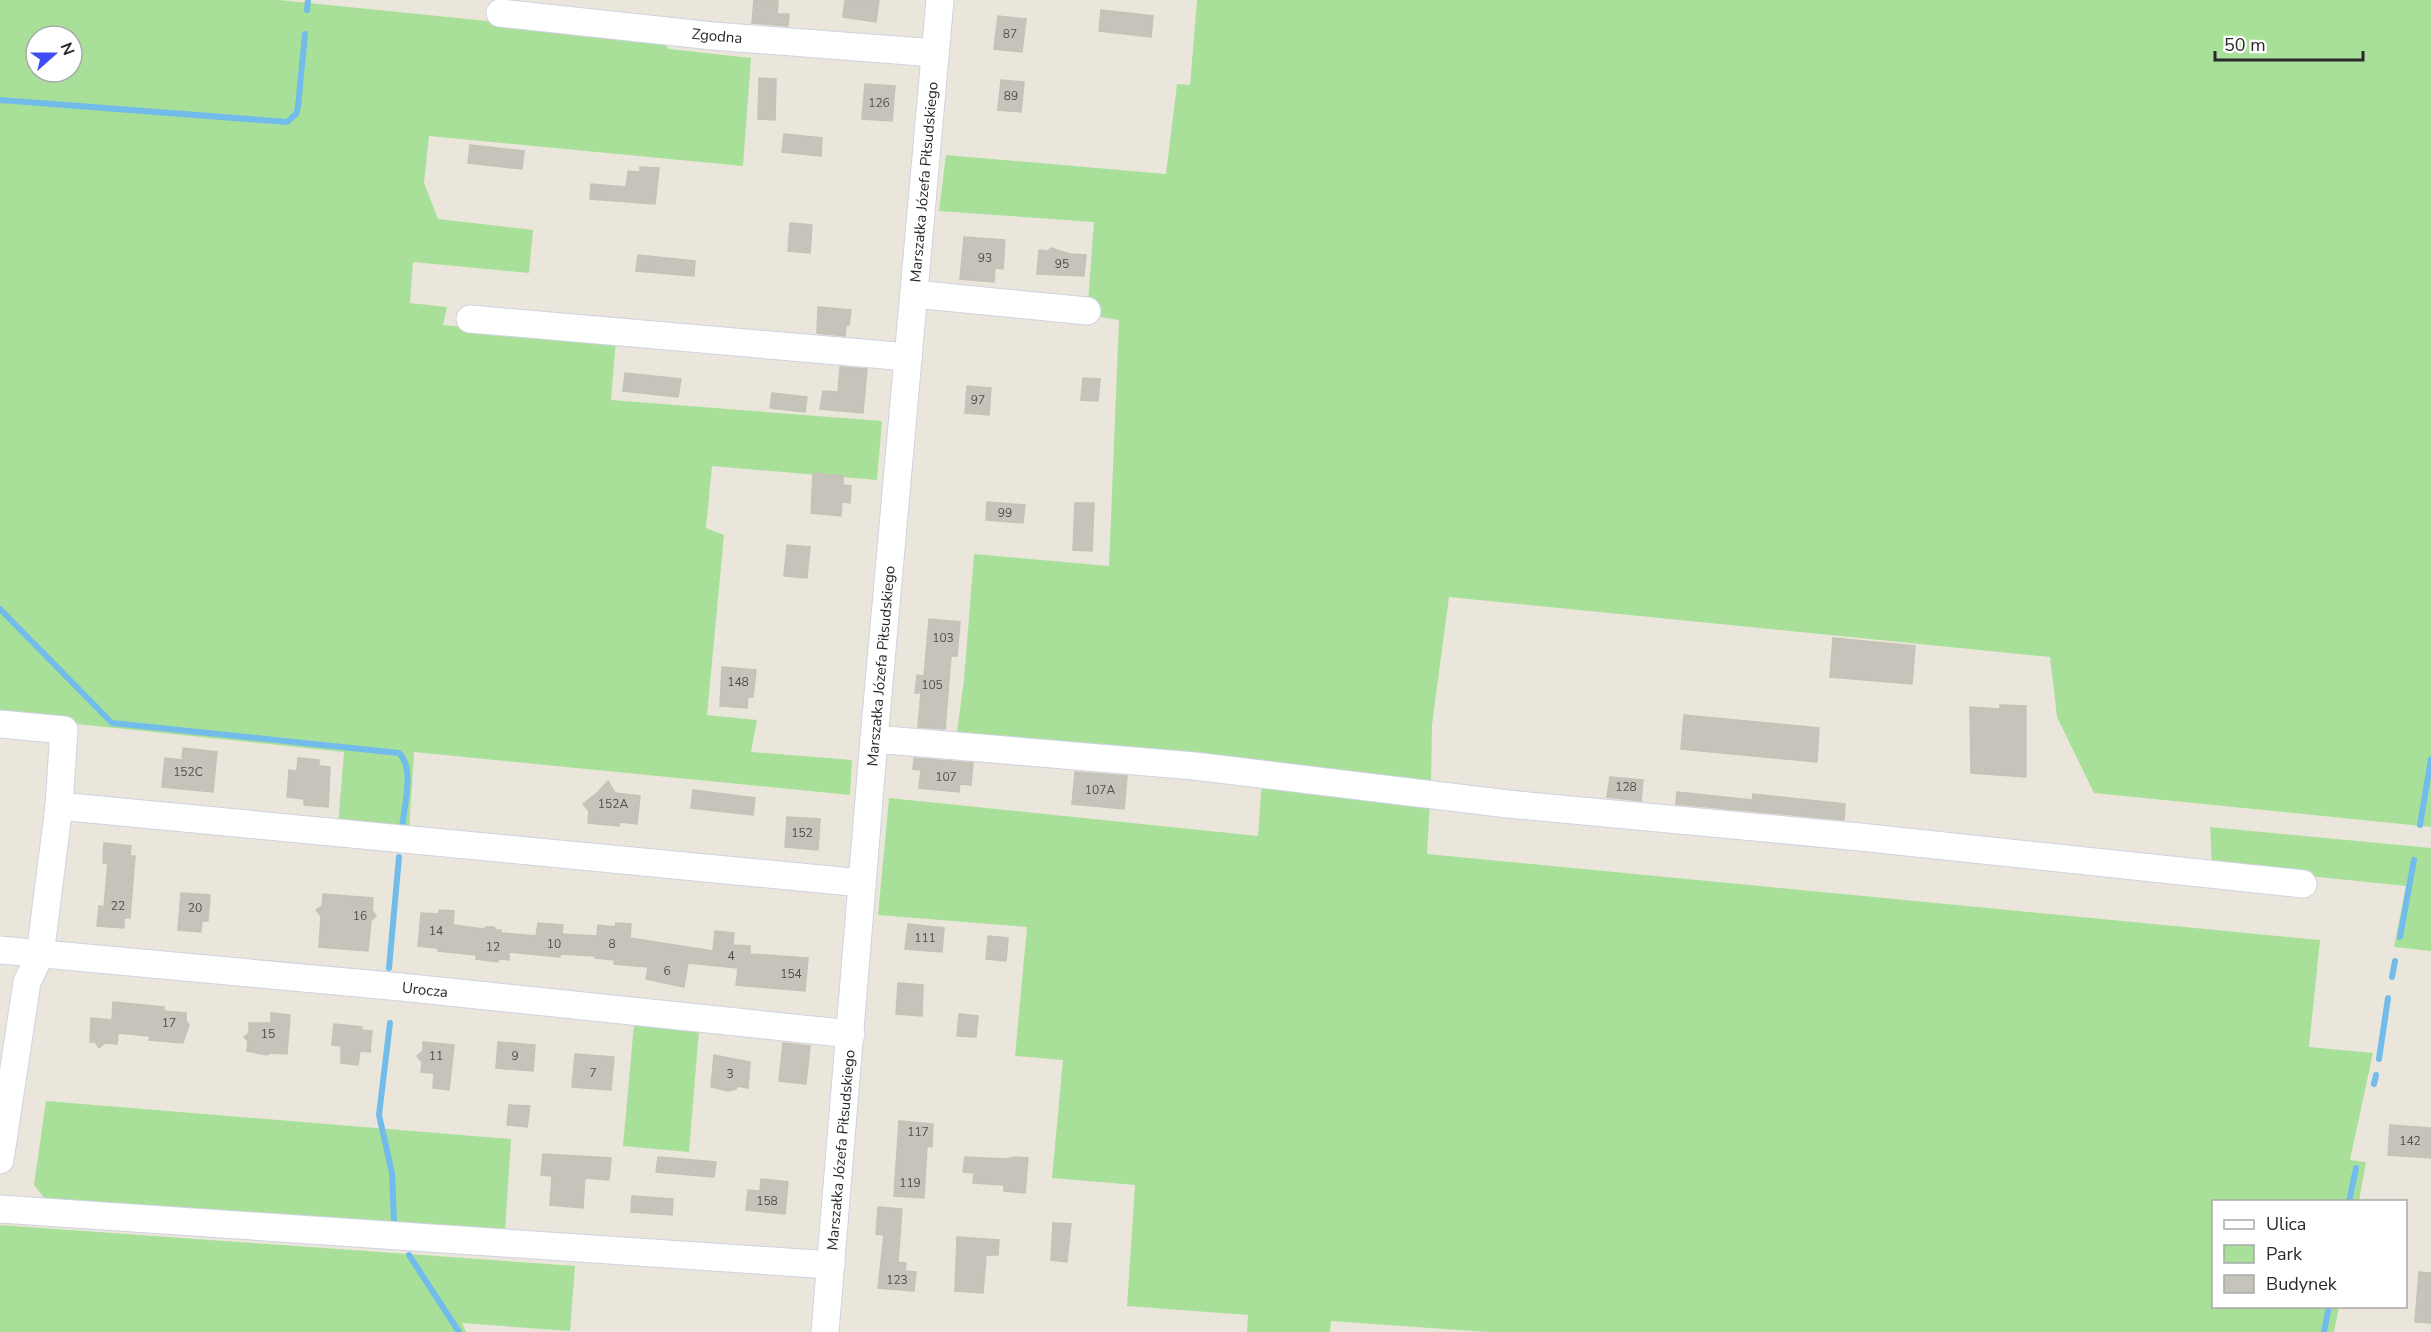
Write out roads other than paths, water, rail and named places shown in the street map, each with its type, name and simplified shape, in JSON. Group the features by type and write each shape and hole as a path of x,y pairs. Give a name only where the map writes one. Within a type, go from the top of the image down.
{"street":[{"name":"Marszałka Józefa Piłsudskiego","path":"825,1332 874,739 940,0"},
{"name":"Zgodna","path":"500,13 713,36 935,53"},
{"path":"914,294 1087,311"},
{"path":"470,319 908,357"},
{"path":"0,724 64,730 58,806 40,955 27,982 0,1160"},
{"path":"874,739 1194,766 1508,804 1860,837 2303,884"},
{"path":"58,806 862,883"},
{"name":"Urocza","path":"0,950 401,987 850,1034"},
{"path":"0,1209 831,1266"}],"waterway":[{"path":"307,10 308,0"},
{"path":"0,100 287,122 296,114 298,107 305,34"},
{"path":"0,609 112,723 399,753 404,760 408,778 402,828"},
{"path":"2420,825 2431,759"},
{"path":"389,968 399,857"},
{"path":"2400,937 2414,860"},
{"path":"2392,977 2395,961"},
{"path":"2379,1059 2388,998"},
{"path":"390,1023 379,1115 392,1173 394,1223"},
{"path":"2374,1084 2376,1075"},
{"path":"2349,1200 2356,1168"},
{"path":"409,1255 459,1332"},
{"path":"2324,1332 2329,1308"}]}
